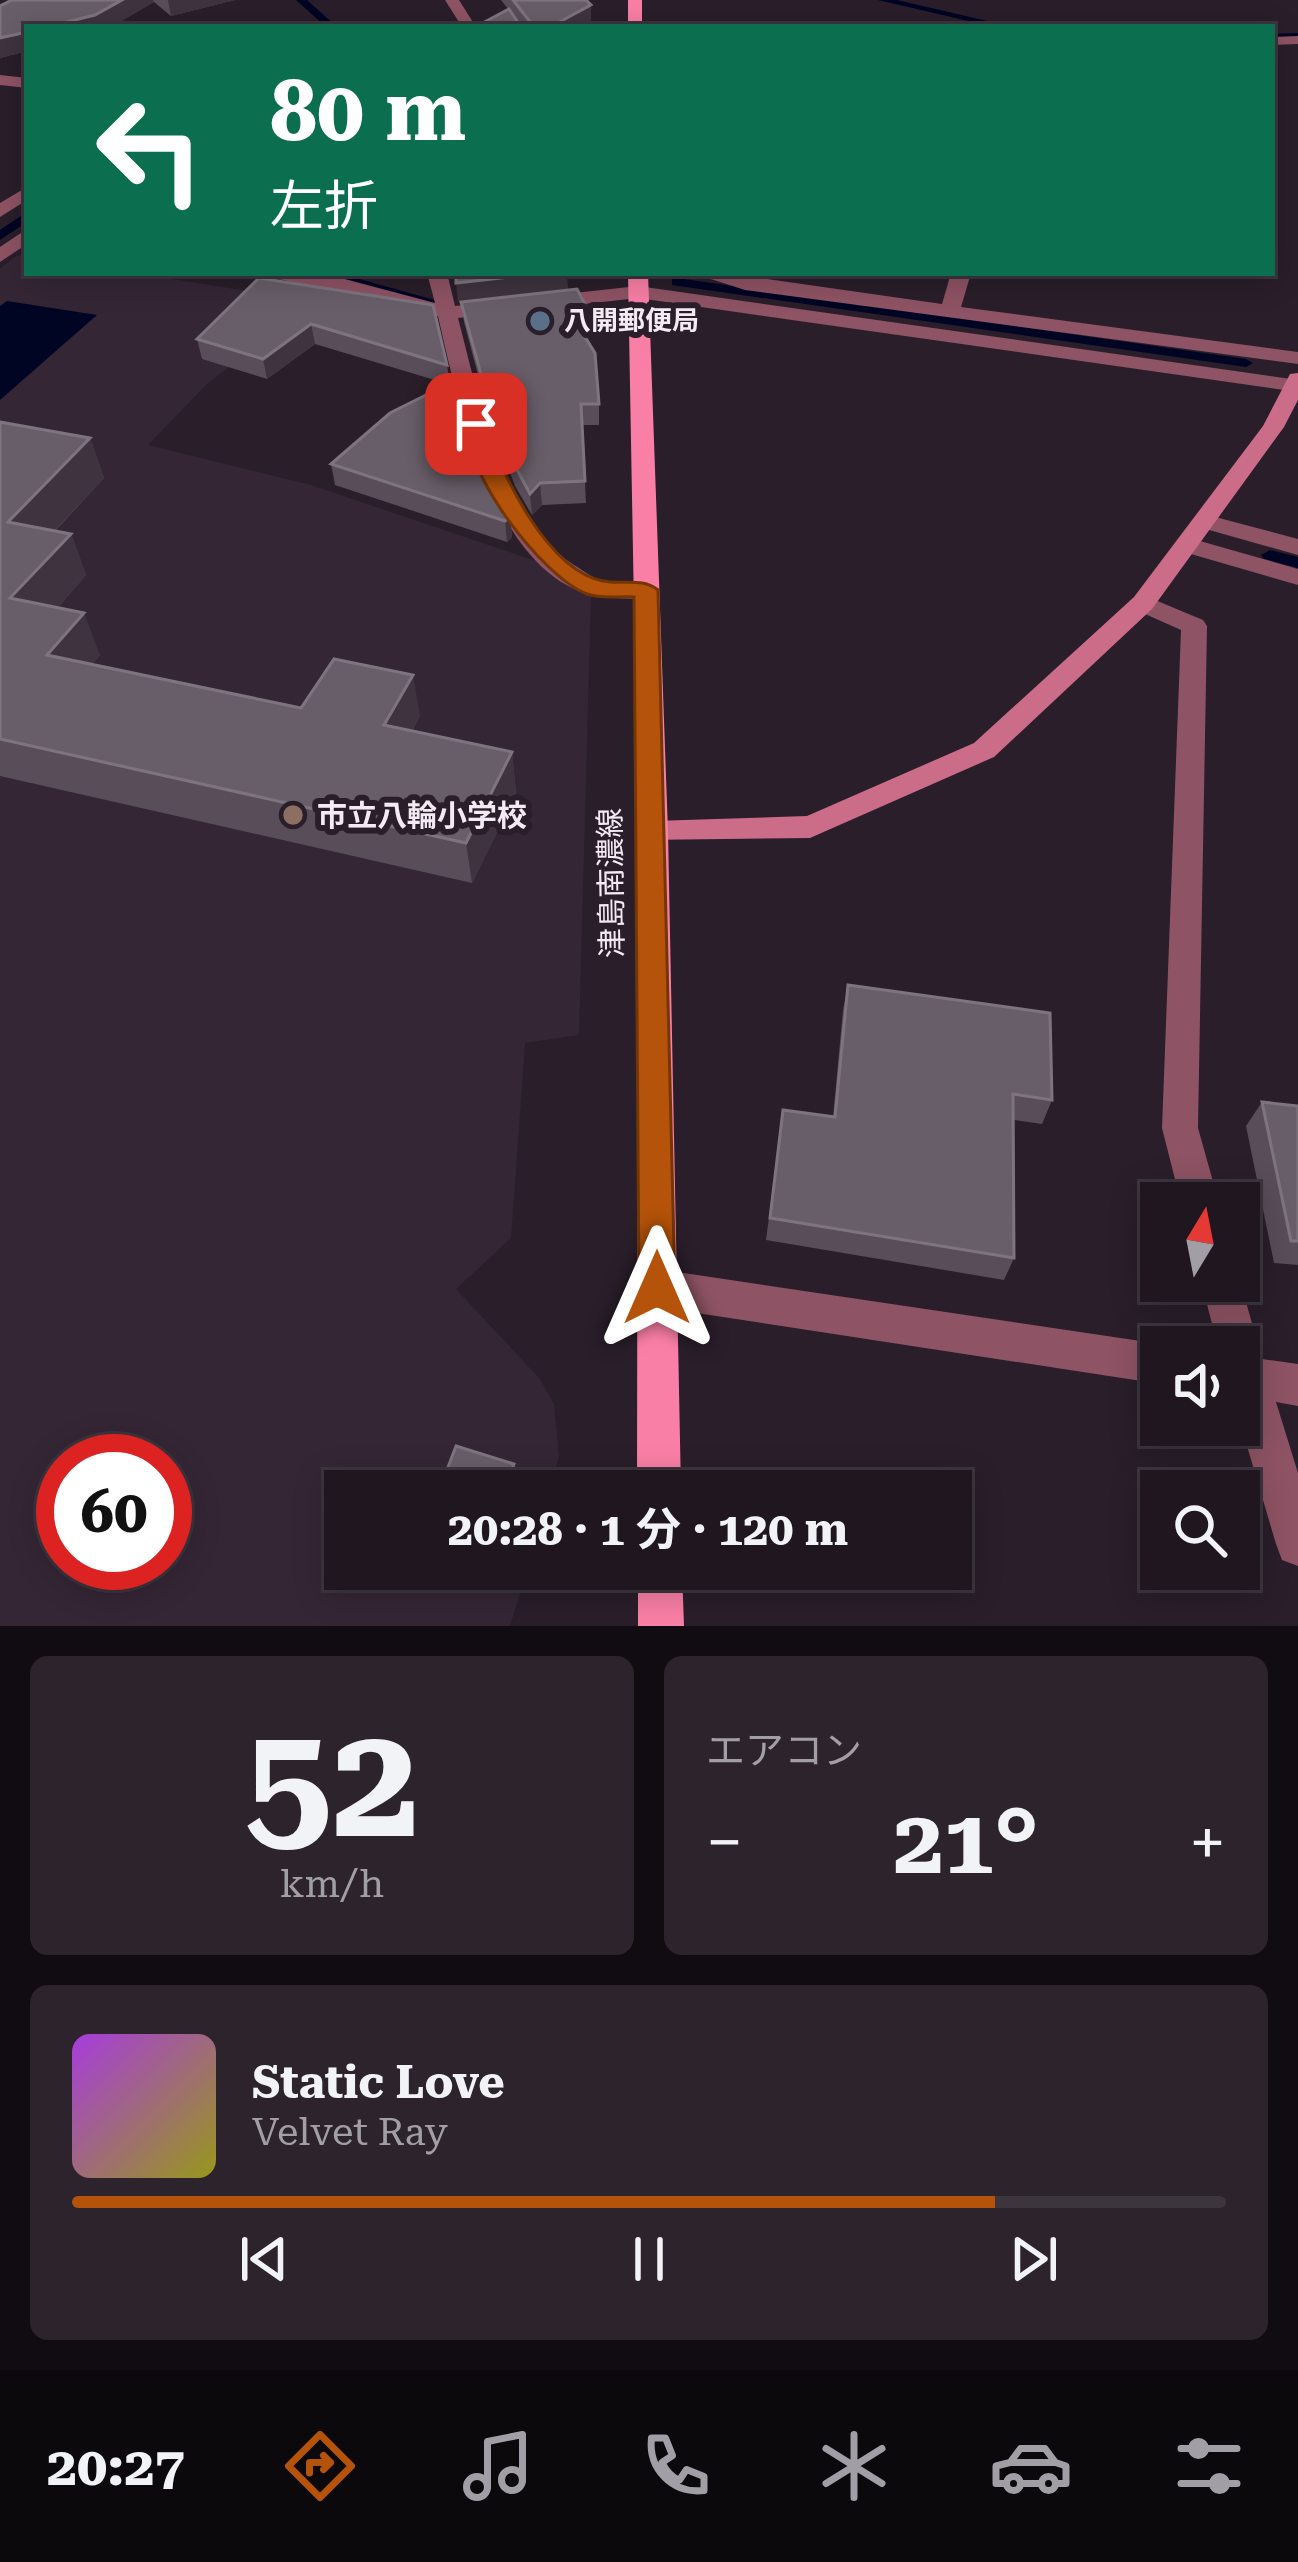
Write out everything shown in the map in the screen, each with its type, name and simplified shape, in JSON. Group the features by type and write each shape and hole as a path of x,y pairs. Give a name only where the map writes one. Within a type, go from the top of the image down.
{"main road":[{"name":"津島南濃線","path":"634,279 652,832 659,1470"},
{"path":"660,1590 660,1625"}],"street":[{"path":"284,276 341,284 448,313 634,279 1297,377"},
{"path":"438,276 486,461 514,511 553,560 593,588 646,590"},
{"path":"714,276 950,312 1297,377"},
{"path":"950,312 961,276"},
{"path":"652,832 810,827 984,750 1143,603 1273,427 1297,377"},
{"path":"1204,521 1298,547"},
{"path":"1186,545 1298,577"},
{"path":"1143,603 1194,626 1180,1128 1194,1182"},
{"path":"657,1288 1140,1361"},
{"path":"1260,1369 1298,1384"},
{"path":"1260,1423 1298,1544"}],"shaded area":[{"name":"市立八輪小学校","path":"17,255 24,256 24,276 152,276 313,301 206,385 148,445 311,485 542,563 591,596 579,1035 525,1043 511,1238 456,1289 540,1379 554,1404 559,1457 555,1470 324,1470 324,1590 521,1590 510,1626 0,1626 0,269"}],"water":[{"path":"7,301 97,315 0,400 0,306"}],"building":[{"path":"12,0 122,0 95,15 58,24 24,24 24,33 0,38 0,6"},
{"path":"513,0 586,0 591,5 556,24 532,24"},
{"path":"509,9 519,24 481,24"},
{"path":"456,276 518,276 456,283"},
{"path":"259,278 433,305 447,365 311,324 263,359 197,339"},
{"path":"577,289 587,308 569,311 595,353 599,404 581,404 585,481 540,483 530,494 487,396 461,302"},
{"path":"452,382 484,470 510,516 505,521 331,464 390,413"},
{"path":"0,422 90,438 8,522 71,534 10,598 84,613 47,655 301,708 334,659 413,675 384,725 512,752 466,843 0,739"},
{"path":"848,985 1050,1013 1052,1100 1013,1094 1014,1258 770,1218 783,1110 835,1117"},
{"path":"1262,1102 1298,1106 1298,1241 1291,1241"},
{"path":"456,1446 514,1464 512,1470 447,1470"}],"waterway":[{"path":"301,0 329,24"},
{"path":"883,0 994,24"},
{"path":"1275,37 1298,36"},
{"path":"0,236 24,218"},
{"path":"334,276 431,301"},
{"path":"677,282 1246,363"},
{"path":"1270,555 1298,563"}],"place":[{"name":"八開郵便局","path":"540,321"},
{"name":"市立八輪小学校","path":"293,815"}],"route":[{"path":"476,424 486,461 514,511 553,560 593,588 646,590 657,1288"}]}
